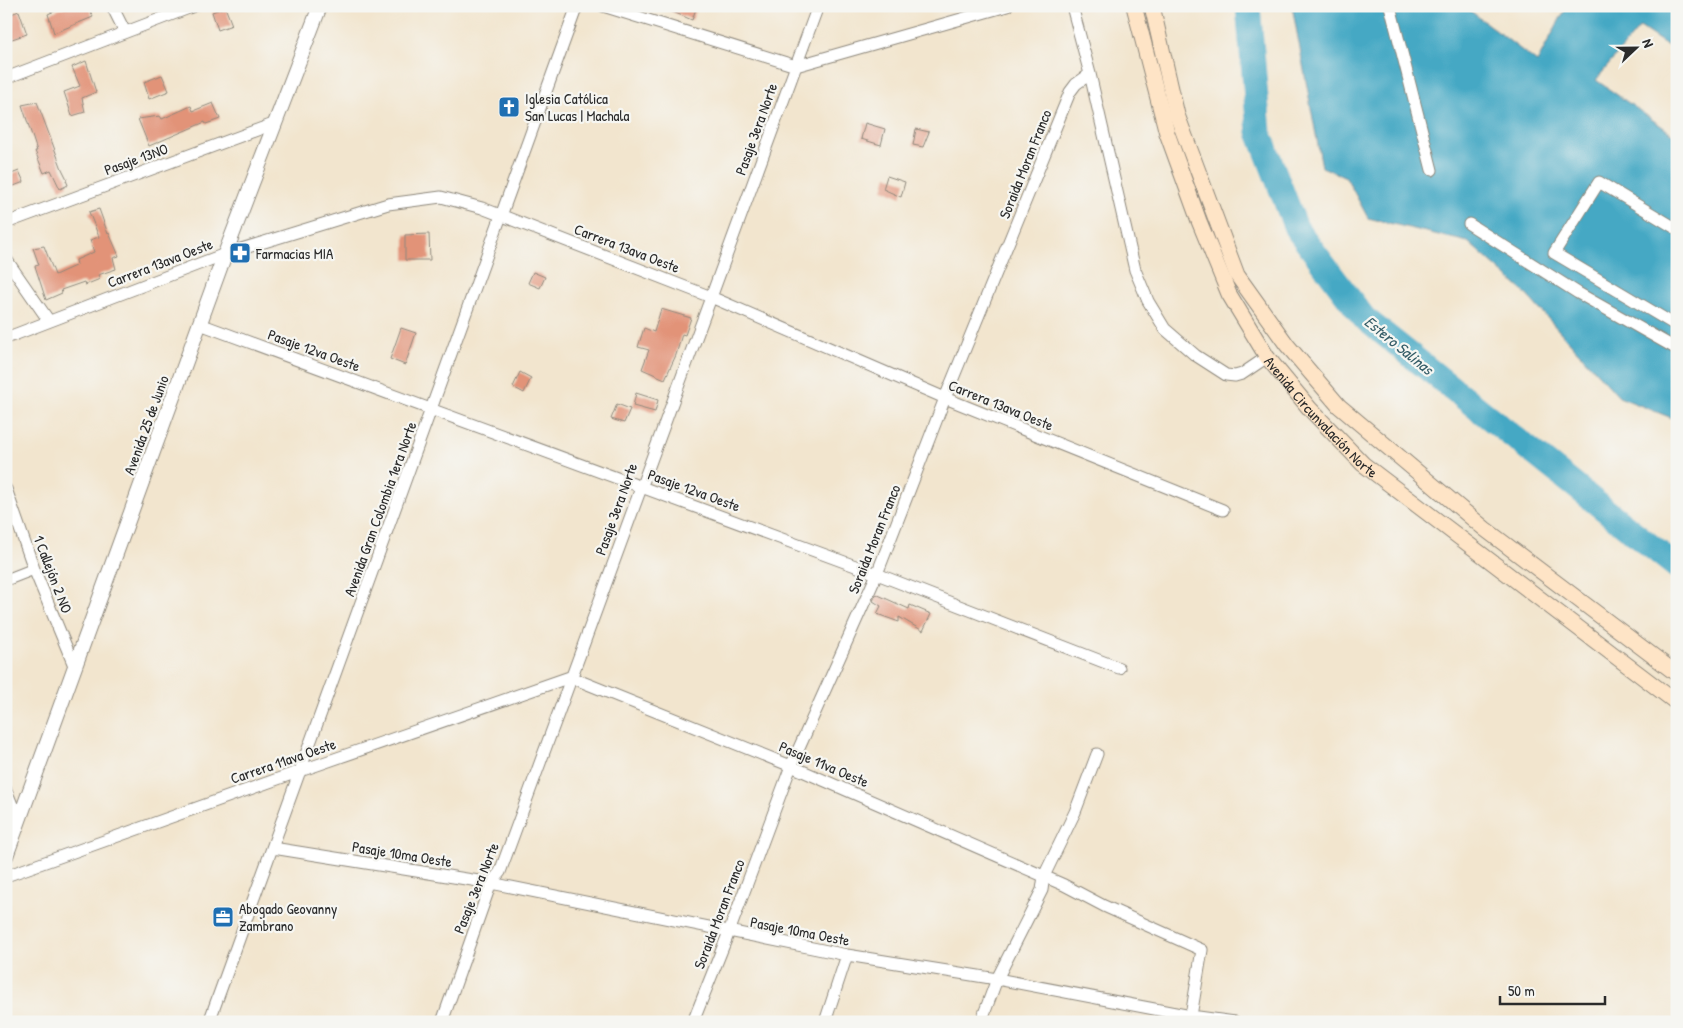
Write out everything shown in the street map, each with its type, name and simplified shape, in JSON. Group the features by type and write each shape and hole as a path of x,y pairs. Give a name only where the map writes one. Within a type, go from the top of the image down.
{"main road":[{"name":"Avenida Circunvalación Norte","path":"1134,6 1167,133 1199,221 1229,294 1267,357 1310,409 1364,464 1677,703"},
{"name":"Avenida Circunvalación Norte","path":"1152,6 1176,114 1237,275 1286,345 1339,406 1485,530 1677,674"},
{"path":"1147,59 1163,56"},
{"path":"1324,424 1339,406"}],"street":[{"path":"112,6 125,32"},
{"path":"6,78 194,6"},
{"name":"Avenida 25 de Junio","path":"6,856 200,324 320,6"},
{"name":"Avenida Gran Colombia 1era Norte","path":"208,1022 273,848 577,6"},
{"path":"603,6 796,66 1007,6"},
{"name":"Pasaje 3era Norte","path":"442,1022 491,883 500,872 570,677 818,6"},
{"path":"1072,6 1090,74 1135,270 1148,301 1165,328 1195,356 1226,375 1242,374 1267,357"},
{"path":"1390,6 1432,170"},
{"name":"Soraida Moran Franco","path":"692,1022 730,932 791,766 878,574 945,398 1070,92 1076,84 1090,74"},
{"name":"Pasaje 13NO","path":"6,223 276,123"},
{"path":"1677,229 1599,182 1554,253 1677,326"},
{"name":"Carrera 13ava Oeste","path":"6,338 226,254 388,204 441,197 482,208 710,297 945,398 1222,510"},
{"path":"1469,224 1578,293 1677,349"},
{"path":"6,259 49,321"},
{"name":"Pasaje 12va Oeste","path":"200,324 878,574 1119,668"},
{"name":"1 Callejón 2 NO","path":"6,489 34,569 75,668"},
{"path":"6,580 34,569"},
{"name":"Carrera 11ava Oeste","path":"6,876 570,677"},
{"name":"Pasaje 11va Oeste","path":"570,677 791,766 1044,876 1104,906 1202,950 1190,1019"},
{"path":"981,1022 998,979 1042,890 1044,876 1075,812 1097,754"},
{"path":"6,790 19,822"},
{"name":"Pasaje 10ma Oeste","path":"273,848 491,883 847,955 998,979 1190,1019 1235,1022"},
{"path":"825,1022 847,955"}],"water":[{"path":"1292,6 1469,6 1468,9 1537,62 1567,6 1677,6 1677,52 1640,27 1596,80 1677,137 1677,420 1619,397 1523,291 1468,242 1368,218 1346,177 1322,167"}],"building":[{"path":"66,6 88,6 93,17 54,33 48,14"},
{"path":"659,6 697,6 692,20"},
{"path":"225,7 232,25 218,30 212,12"},
{"path":"19,11 27,34 9,40 6,32 6,16"},
{"path":"86,61 96,92 82,98 85,112 72,116 64,92 80,86 72,67"},
{"path":"162,75 169,91 149,99 144,82"},
{"path":"37,102 67,179 68,185 60,189 51,170 44,173 35,151 37,151 22,105"},
{"path":"213,103 220,119 206,124 205,122 149,146 138,119 160,116 162,119 191,106 193,111"},
{"path":"865,123 885,129 881,145 861,139"},
{"path":"916,129 929,132 923,147 913,145"},
{"path":"19,171 24,182 6,189 6,176"},
{"path":"887,176 905,182 901,197 883,189"},
{"path":"99,209 108,234 119,256 113,258 116,269 98,275 100,279 85,285 84,282 61,290 62,293 46,300 35,266 39,265 33,248 44,246 55,275 77,265 76,260 94,252 90,240 99,237 89,212"},
{"path":"429,234 430,260 405,260 405,235"},
{"path":"533,272 545,277 540,288 528,283"},
{"path":"661,309 691,318 685,335 682,334 676,355 665,379 642,369 649,350 638,347 644,328 654,332"},
{"path":"401,328 416,333 405,365 390,359"},
{"path":"520,372 531,378 524,393 513,387"},
{"path":"636,393 658,400 655,412 633,406"},
{"path":"617,404 630,409 624,423 611,419"},
{"path":"876,594 909,609 910,605 931,614 923,631 899,617 899,622 877,614 881,606 873,601"}],"waterway":[{"name":"Estero Salinas","path":"1248,6 1259,132 1296,228 1364,318 1677,567"}],"place":[{"name":"Iglesia Católica San Lucas | Machala","path":"509,107"},
{"name":"Farmacias MIA","path":"240,253"},
{"name":"Abogado Geovanny Zambrano","path":"223,917"}]}
